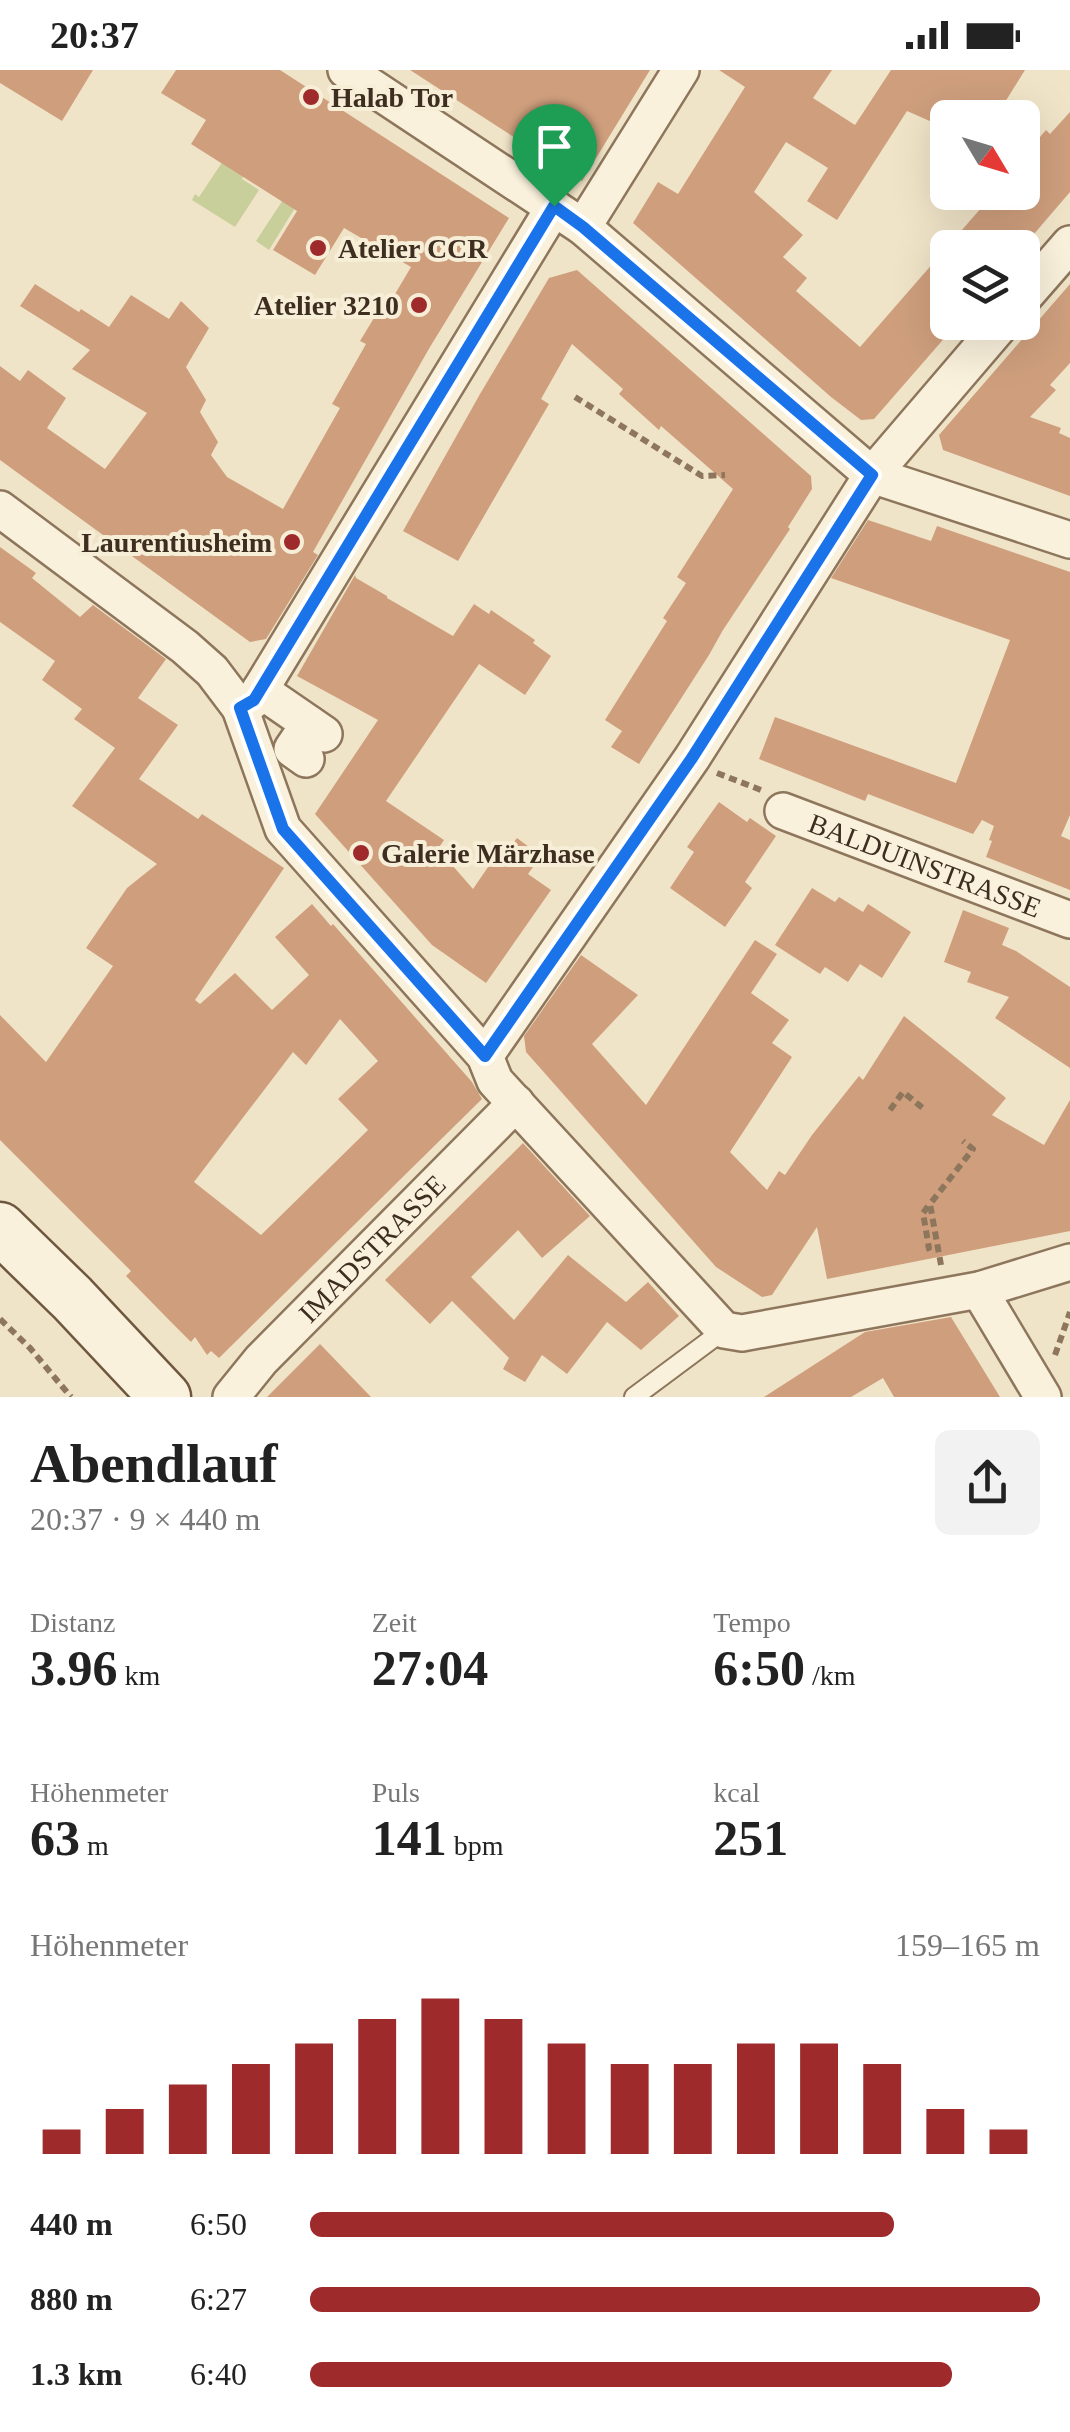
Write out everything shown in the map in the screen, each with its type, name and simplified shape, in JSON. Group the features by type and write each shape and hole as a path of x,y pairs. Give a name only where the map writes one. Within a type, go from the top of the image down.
{"main road":[{"path":"0,1228 165,1397"}],"street":[{"path":"346,70 568,217 872,475 1070,540"},
{"path":"680,70 568,217 250,699 283,829 485,1056 495,1081 724,1330 742,1333 963,1293 1070,1262"},
{"path":"1040,278 1070,244"},
{"path":"485,1056 692,758 872,475 988,340"},
{"path":"0,509 250,699 313,739"},
{"name":"BALDUINSTRASSE","path":"783,812 1070,920"},
{"name":"IMADSTRASSE","path":"231,1397 261,1360 516,1103"},
{"path":"963,1293 1043,1397"}],"lane":[{"path":"634,1397 724,1330"}],"path":[{"path":"575,397 702,476 725,475"},
{"path":"692,758 717,774 770,794 783,812"},
{"path":"890,1110 903,1092 924,1109"},
{"path":"963,1140 973,1149 930,1204 931,1248 963,1293"},
{"path":"0,1319 72,1397"}],"green space":[{"path":"225,158 246,171 242,179 259,190 235,227 192,200 195,194 199,197"},
{"path":"296,180 308,187 269,250 256,241"}],"building":[{"path":"0,70 93,70 62,121 0,83"},
{"path":"176,70 280,70 509,218 313,552 318,555 266,639 250,642 0,460 0,366 20,381 28,370 66,398 47,428 105,469 147,413 72,369 90,350 20,306 35,284 109,327 131,295 169,319 181,301 209,328 186,367 206,400 200,412 218,442 211,455 227,477 283,509 340,408 332,404 366,344 360,341 377,313 382,316 411,267 344,228 315,275 273,250 297,211 191,144 206,120 161,93"},
{"path":"410,70 650,70 582,181"},
{"path":"719,70 832,70 813,98 855,125 891,70 1025,70 1006,100 930,100 930,121 907,111 837,220 807,201 828,168 786,142 754,192 803,235 783,257 807,278 796,291 860,347 930,267 930,340 943,340 874,419 861,420 831,397 633,223 658,182 678,194 745,87"},
{"path":"1070,112 1070,192 1037,230 962,230 979,210 1040,210 1040,137 1046,130 1050,134"},
{"path":"577,270 811,476 812,489 790,529 639,764 611,747 622,731 605,720 667,621 663,618 686,583 677,577 733,489 619,394 623,389 572,344 541,399 549,404 458,561 403,531 549,278"},
{"path":"1070,284 1070,363 1050,385 1056,390 1030,417 1061,428 1059,433 1070,438 1070,496 943,450 939,435 1021,340 1040,340 1040,319"},
{"path":"868,520 931,541 937,526 1070,572 1070,815 1061,836 1070,840 1070,890 986,857 994,826 982,820 973,834 868,794 865,801 759,759 775,717 956,783 1010,640 831,578"},
{"path":"0,547 36,573 32,578 80,617 93,605 166,659 138,698 178,725 139,779 198,819 202,814 284,868 195,1000 200,1004 235,973 272,1010 309,975 275,937 312,904 472,1082 482,1099 219,1358 211,1351 207,1355 195,1337 191,1342 126,1276 131,1271 0,1140 0,1015 46,1062 113,966 86,948 127,888 157,864 72,806 115,748 74,719 82,709 42,680 55,661 0,622","holes":["340,1019 378,1061 338,1099 368,1130 261,1235 194,1182 293,1052 306,1065"]},
{"path":"355,575 453,636 474,604 489,614 491,610 551,656 525,695 479,664 386,801 444,840 438,849 473,889 501,848 507,852 517,838 541,856 528,874 551,890 486,983 432,945 315,814 378,720 297,676"},
{"path":"719,802 776,836 745,882 752,888 725,927 670,888 694,852 687,847"},
{"path":"812,888 835,902 839,897 863,912 868,904 911,932 882,978 860,964 848,982 825,967 820,974 775,945"},
{"path":"963,910 1009,928 1002,945 1070,987 1070,1068 995,1018 1009,997 967,982 971,972 944,962"},
{"path":"755,940 777,954 751,993 789,1020 772,1043 792,1057 730,1152 767,1190 779,1171 785,1175 859,1076 863,1080 904,1016 1006,1098 992,1115 1044,1145 1070,1100 1070,1231 827,1279 817,1227 772,1295 762,1297 716,1267 526,1052 524,1036 581,955 638,995 592,1044 646,1105"},
{"path":"523,1143 590,1216 542,1258 518,1230 471,1277 514,1320 568,1255 626,1302 648,1282 679,1316 641,1350 607,1322 567,1374 542,1355 525,1382 503,1369 509,1358 452,1301 430,1324 385,1280"},
{"path":"951,1317 1000,1397 894,1397 883,1378 851,1397 764,1397 865,1332"},
{"path":"320,1344 371,1397 267,1397"}],"place":[{"name":"Halab Tor","path":"311,97"},
{"name":"Atelier CCR","path":"318,248"},
{"name":"Atelier 3210","path":"419,305"},
{"name":"Laurentiusheim","path":"292,542"},
{"name":"Galerie Märzhase","path":"361,853"}],"route":[{"path":"554,206 872,475 692,758 485,1056 283,829 240,708 254,700 554,206"}]}
